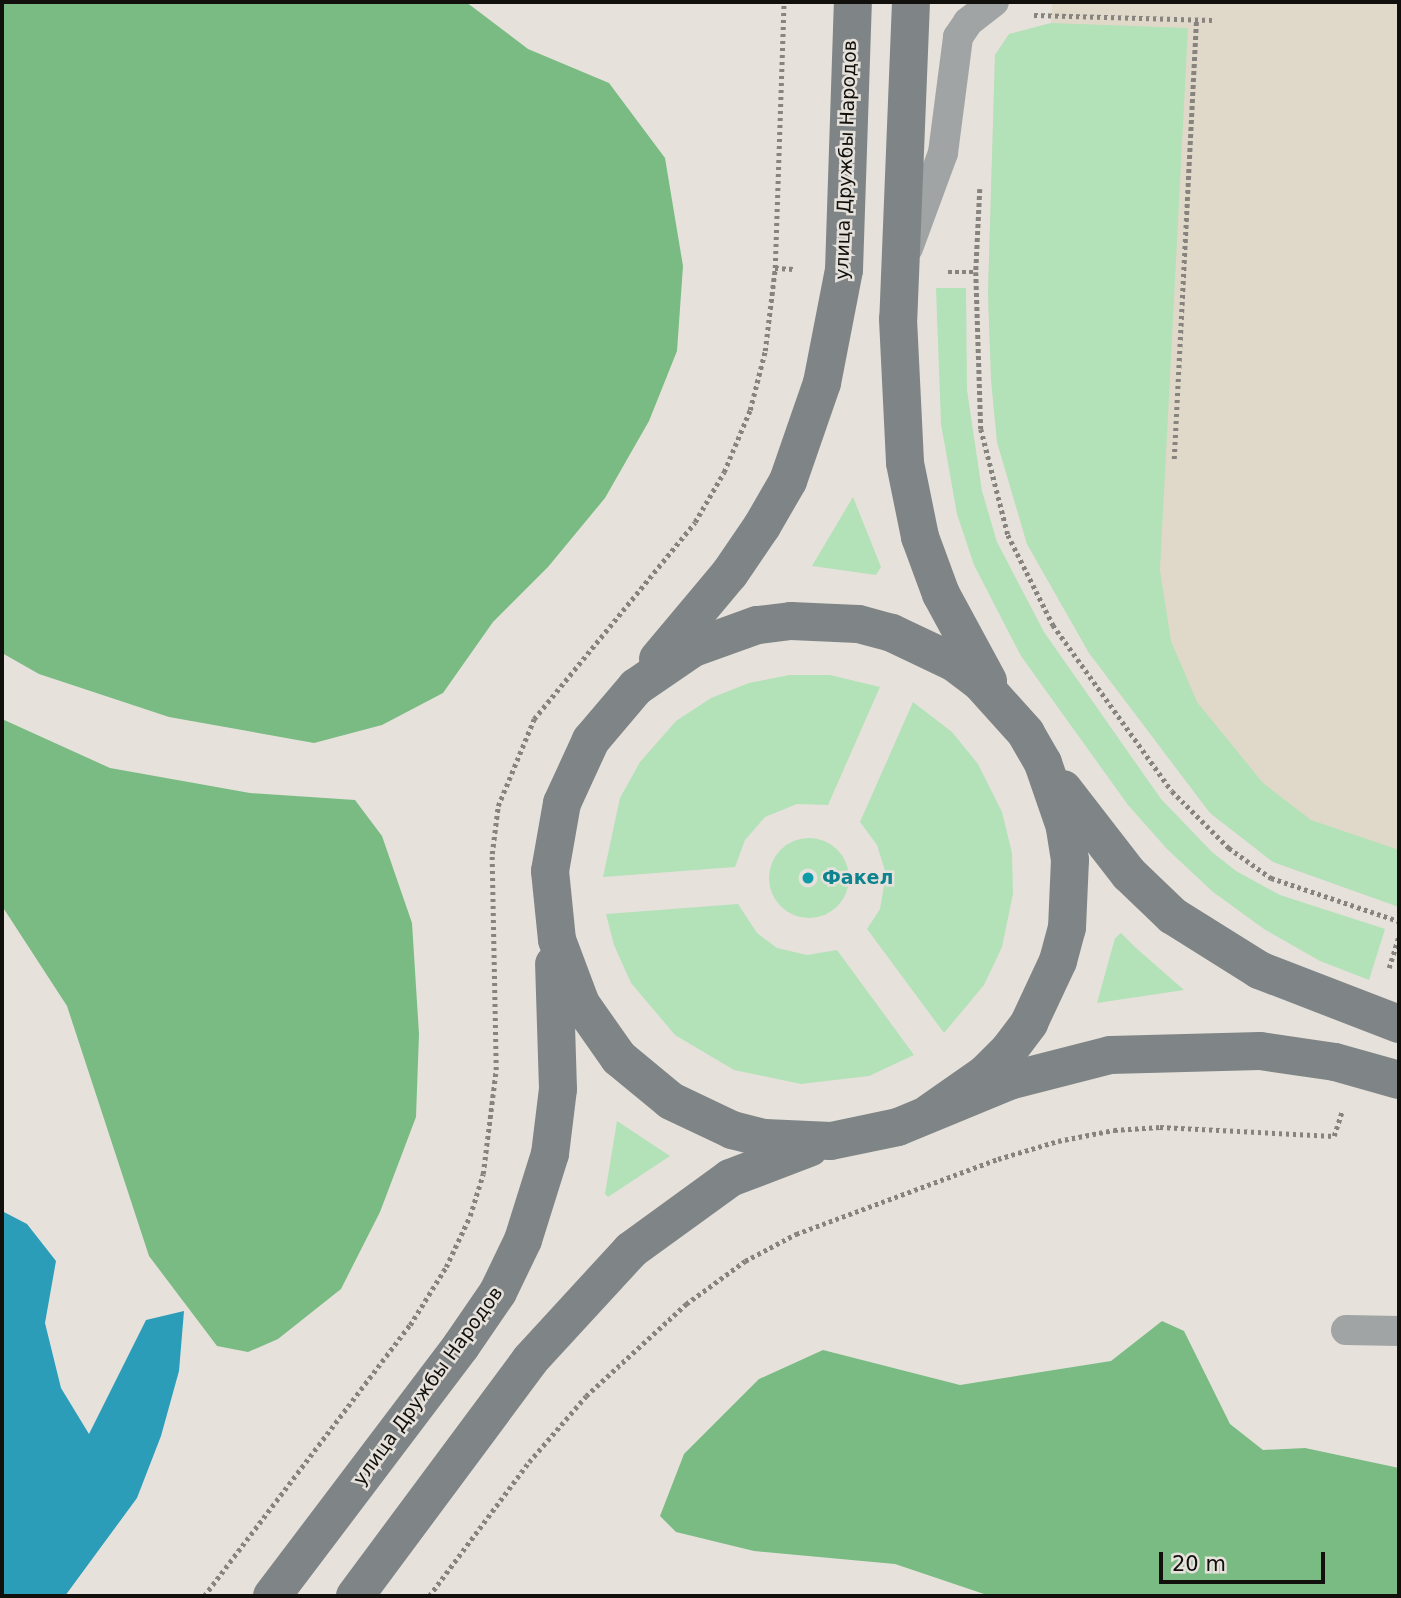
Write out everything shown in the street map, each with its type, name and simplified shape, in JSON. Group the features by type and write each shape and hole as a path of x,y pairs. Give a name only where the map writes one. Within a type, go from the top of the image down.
{"main road":[{"name":"улица Дружбы Народов","path":"612,712 730,573 788,481 807,432 835,325 844,270 853,2"},
{"path":"911,2 899,271 898,396 905,463 920,537 969,650 1043,763 1129,873 1173,916 1259,970 1396,1022"},
{"path":"831,1141 765,1138 732,1130 700,1117 644,1082 619,1058 581,1004 564,962 551,906 553,836 574,770 612,712 663,666 693,648 757,625 813,620 858,624 923,645 980,682 1004,706"},
{"path":"929,1113 985,1074 1009,1050 1029,1023 1058,961 1067,928 1070,860 1062,816 1043,763"},
{"name":"улица Дружбы Народов","path":"272,1596 461,1346 498,1292 523,1240 550,1154 558,1089 551,906"},
{"path":"355,1596 530,1360 631,1250 730,1178 769,1159 831,1141 898,1127 1060,1065 1156,1051 1260,1051 1335,1062 1399,1080"}],"lane":[{"path":"899,271 943,153 958,37 968,22 994,2"},
{"path":"1346,1330 1399,1331"}],"path":[{"path":"1023,17 1057,13 1212,19"},
{"path":"1174,459 1196,19"},
{"path":"981,179 976,272 981,429 1007,535 1053,625 1172,791 1229,848 1272,878 1399,920"},
{"path":"429,1596 529,1462 586,1396 686,1304 745,1261 796,1234 998,1159 1114,1130 1160,1127 1334,1136"},
{"path":"204,1596 410,1325"}],"shaded area":[{"path":"1052,2 1399,2 1399,907 1273,862 1210,813 1089,653 1027,544 997,442 991,379 988,293 995,55 1009,34 1051,23"}],"green space":[{"path":"2,2 466,2 528,49 609,83 665,158 683,266 677,351 649,421 605,498 548,567 493,622 443,693 382,725 314,743 169,717 39,674 2,653"},
{"path":"1051,23 1188,28 1160,570 1171,641 1197,702 1263,783 1311,820 1399,850 1399,907 1273,862 1210,813 1089,653 1027,544 997,442 991,379 988,293 995,55 1009,34"},
{"path":"936,288 966,288 967,390 982,491 997,542 1044,632 1161,799 1212,852 1236,871 1280,895 1385,929 1369,980 1320,961 1264,929 1213,892 1167,849 1128,805 1021,656 974,565 957,514 941,424"},
{"path":"853,497 881,567 876,575 812,566"},
{"path":"789,675 830,675 880,687 828,805 797,804 765,817 745,840 735,867 603,877 620,798 640,762 676,721 711,698 749,683"},
{"path":"913,702 952,732 978,764 1002,812 1012,853 1013,894 1002,947 984,985 944,1033 867,929 880,909 886,874 877,845 860,822"},
{"path":"2,719 110,768 250,793 355,800 382,836 412,923 419,1034 416,1117 380,1212 341,1289 278,1339 248,1352 217,1346 149,1256 67,1006 2,906"},
{"path":"809,838 824,841 837,850 846,863 849,878 846,893 837,906 824,915 809,918 794,915 781,906 772,893 769,878 772,863 781,850 794,841"},
{"path":"738,904 757,933 777,948 807,955 837,950 914,1055 869,1076 801,1084 734,1070 675,1035 631,983 614,945 606,914"},
{"path":"1121,933 1184,990 1097,1003 1115,938"},
{"path":"617,1121 670,1156 608,1197 605,1194"},
{"path":"1162,1321 1184,1331 1230,1424 1263,1450 1305,1448 1399,1468 1399,1596 990,1596 895,1564 754,1551 676,1532 660,1516 684,1454 759,1379 823,1350 960,1385 1111,1361"}],"water":[{"path":"2,1211 27,1224 56,1261 45,1323 61,1388 89,1434 146,1320 184,1311 179,1371 161,1436 137,1498 65,1596 2,1596"}],"place":[{"name":"Факел","path":"808,878"}]}
